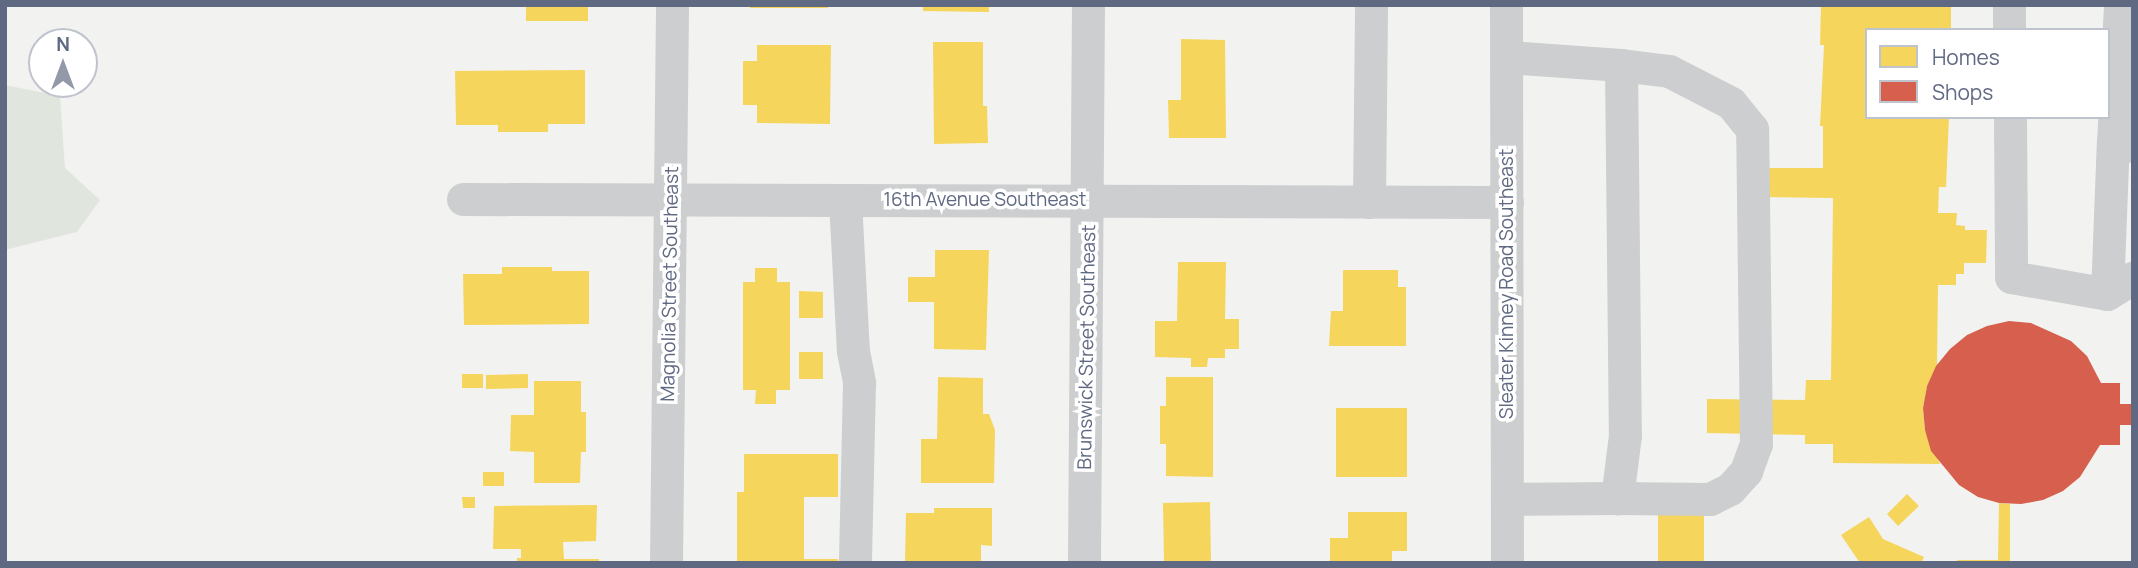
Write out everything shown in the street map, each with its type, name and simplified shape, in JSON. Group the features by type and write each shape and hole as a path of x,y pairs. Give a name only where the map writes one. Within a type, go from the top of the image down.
{"street":[{"name":"Magnolia Street Southeast","path":"666,563 671,5"},
{"name":"Brunswick Street Southeast","path":"1084,563 1089,201 1088,5"},
{"path":"1370,202 1371,5"},
{"name":"Sleater Kinney Road Southeast","path":"1506,5 1507,563"},
{"path":"2009,5 2009,28"},
{"path":"2010,119 2011,277 2120,286 2123,144 2120,5"},
{"path":"1507,57 1669,71 1731,103 1752,129 1756,444 1746,471 1730,489 1710,499 1507,499"},
{"path":"1617,498 1625,435 1621,65"},
{"name":"16th Avenue Southeast","path":"463,199 1507,202"},
{"path":"845,200 853,351 859,383 855,563"}],"shaded area":[{"path":"5,85 28,90 28,98 60,98 65,168 100,200 77,232 5,250"}],"building: Homes":[{"path":"526,5 588,5 588,21 526,21"},
{"path":"750,5 828,5 828,8 750,8"},
{"path":"923,5 989,5 989,12 923,11"},
{"path":"1821,5 1951,5 1951,28 1865,28 1865,119 1949,119 1946,187 1939,187 1938,213 1957,213 1956,225 1965,226 1965,230 1987,230 1986,263 1964,263 1964,274 1956,274 1956,285 1938,285 1937,365 1927,386 1923,408 1925,430 1940,464 1833,463 1833,444 1805,444 1805,435 1707,433 1707,399 1805,400 1806,380 1831,380 1833,198 1764,197 1764,168 1823,168 1823,126 1820,126 1824,45 1820,45"},
{"path":"1181,39 1225,40 1226,138 1169,138 1168,100 1181,100"},
{"path":"933,42 983,42 983,106 987,106 988,143 934,144"},
{"path":"757,45 831,45 830,124 757,123 757,105 743,105 743,61 757,61"},
{"path":"585,70 585,124 548,124 548,132 498,132 498,125 456,125 455,71"},
{"path":"935,250 989,250 986,350 934,349 934,302 908,302 908,277 935,277"},
{"path":"1178,262 1226,262 1225,319 1239,319 1239,349 1225,349 1225,358 1208,358 1207,367 1191,367 1191,358 1155,357 1155,321 1177,321"},
{"path":"502,267 552,267 552,271 589,271 589,324 464,325 463,274 502,274"},
{"path":"755,268 777,268 777,282 790,282 790,390 776,390 776,404 755,404 756,390 743,390 743,282 755,282"},
{"path":"1343,270 1398,270 1398,287 1406,287 1406,346 1329,346 1331,311 1343,311"},
{"path":"799,291 823,292 823,318 799,318"},
{"path":"799,352 823,352 823,379 799,379"},
{"path":"462,374 483,374 483,388 462,388"},
{"path":"528,374 528,388 486,389 486,375"},
{"path":"938,377 983,378 983,414 989,414 995,430 994,483 921,483 921,439 937,439"},
{"path":"1166,377 1213,377 1213,477 1166,476 1166,444 1160,444 1160,406 1166,406"},
{"path":"534,381 581,381 581,412 586,412 586,452 581,452 580,483 534,483 534,452 510,451 511,415 534,415"},
{"path":"1336,408 1407,408 1407,477 1336,477"},
{"path":"744,454 838,454 838,497 804,497 804,559 838,559 838,563 737,562 737,492 744,492"},
{"path":"483,472 504,472 504,486 483,486"},
{"path":"1907,494 1919,506 1898,526 1887,514"},
{"path":"462,497 475,497 475,508 463,508"},
{"path":"1210,502 1211,563 1164,563 1163,503"},
{"path":"1999,503 2010,504 2010,563 1957,563 1957,560 1998,560"},
{"path":"1658,504 1704,504 1704,561 1658,561"},
{"path":"597,505 596,541 563,542 564,559 599,559 599,563 517,563 517,558 521,558 521,549 493,549 494,506"},
{"path":"934,508 992,508 992,546 981,545 981,563 905,563 906,513 934,513"},
{"path":"1348,512 1407,512 1407,551 1392,551 1392,563 1330,563 1330,538 1348,538"},
{"path":"1869,517 1883,539 1924,557 1921,563 1860,563 1841,535"}],"building: Shops":[{"path":"2009,321 2031,323 2071,341 2087,356 2101,383 2120,383 2120,404 2133,404 2133,425 2120,425 2120,445 2100,445 2080,477 2063,491 2043,500 2021,504 1999,503 1978,497 1959,485 1931,451 1923,408 1927,386 1936,366 1950,349 1967,335 1987,326"}]}
